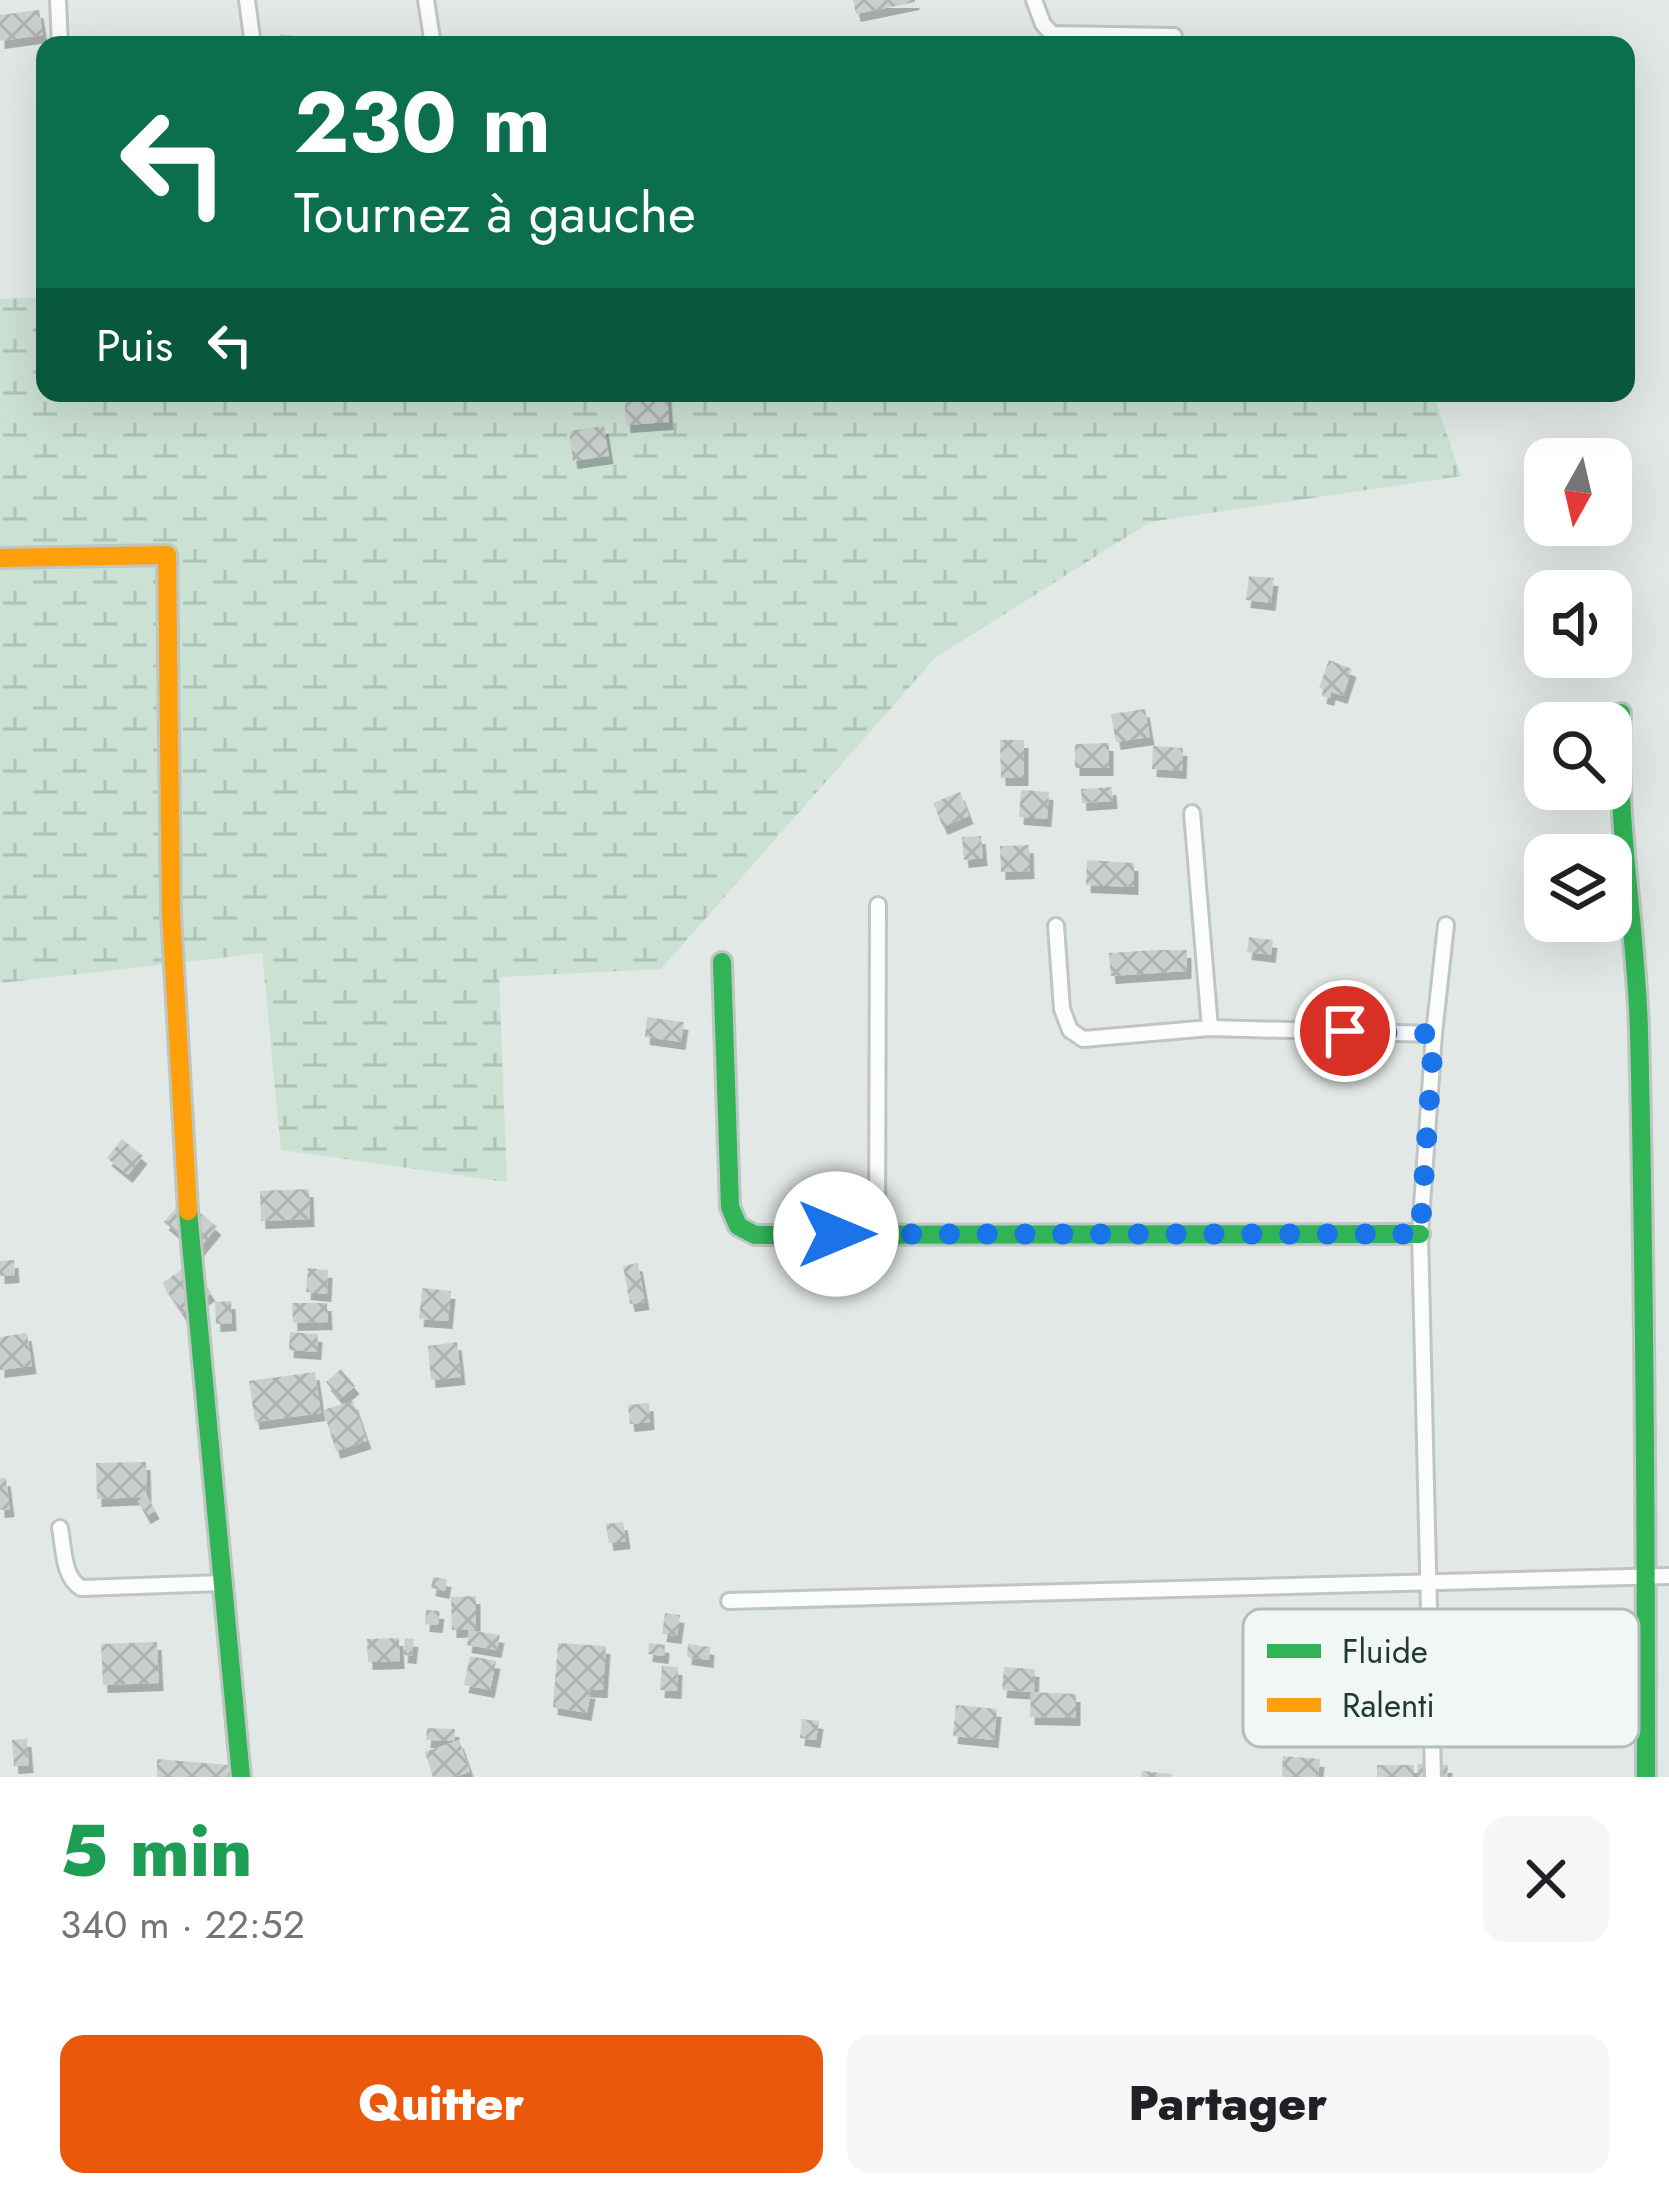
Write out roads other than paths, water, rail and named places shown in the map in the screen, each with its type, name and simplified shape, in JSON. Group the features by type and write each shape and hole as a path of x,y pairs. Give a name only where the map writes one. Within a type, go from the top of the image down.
{"street":[{"path":"58,0 60,36"},
{"path":"247,0 252,36"},
{"path":"426,0 432,36"},
{"path":"1034,0 1052,34 1174,36"},
{"path":"0,558 167,555 171,913 187,1202 241,1777"},
{"path":"1622,810 1639,1011 1646,1777"},
{"path":"1192,813 1210,1028"},
{"path":"877,1234 878,905"},
{"path":"1429,1609 1420,1234 1446,925"},
{"path":"1056,926 1062,1010 1070,1030 1083,1039 1210,1028 1434,1034"},
{"path":"722,962 730,1208 738,1226 755,1235 1420,1234"},
{"path":"60,1528 75,1586 222,1583"},
{"path":"729,1601 1669,1576"},
{"path":"1432,1747 1433,1777"}]}
